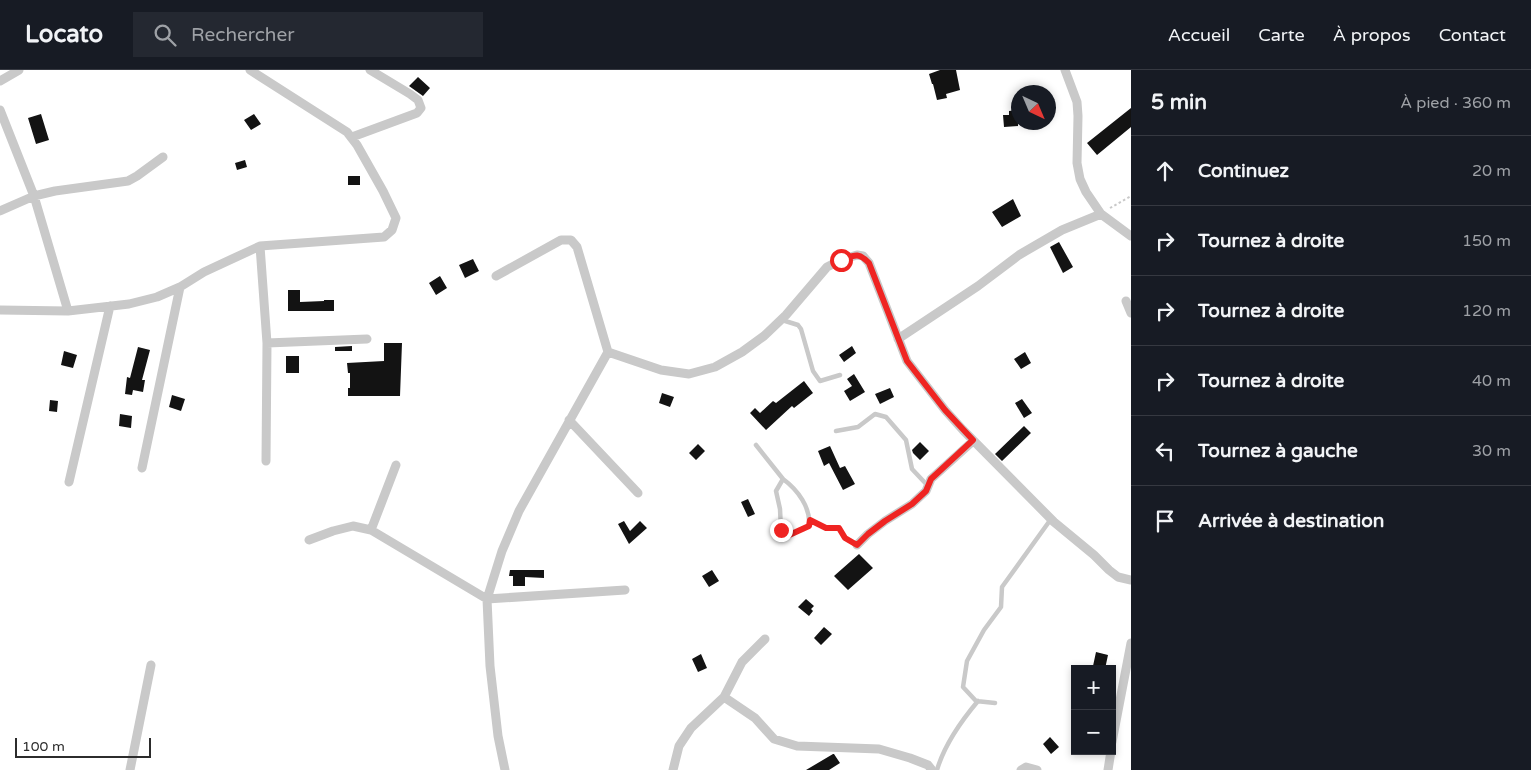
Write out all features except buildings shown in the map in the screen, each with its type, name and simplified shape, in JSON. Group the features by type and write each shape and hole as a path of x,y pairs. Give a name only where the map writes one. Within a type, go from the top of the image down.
{"street":[{"path":"0,81 19,70"},
{"path":"0,310 68,311 129,304 158,297 180,287 204,272 260,246 384,237 392,230 396,218 352,137 338,125 250,70"},
{"path":"352,137 416,113 421,108 418,100 410,94 370,70"},
{"path":"1065,70 1077,102 1077,163 1080,179 1086,192 1101,214 1131,236"},
{"path":"0,110 2,124 34,196 68,311"},
{"path":"0,211 34,196 128,180 163,158"},
{"path":"898,339 978,286 1018,255 1062,230 1101,214"},
{"path":"496,276 561,240 571,240 576,247 608,352 519,511 502,550 487,599 490,666 498,736 505,770"},
{"path":"260,246 266,343 266,461"},
{"path":"608,352 661,370 689,374 715,367 742,352 764,336 781,320 827,267 841,260 857,255 862,256 869,263 907,361 945,410 1051,519 1118,577 1131,580"},
{"path":"142,468 180,287"},
{"path":"1126,300 1131,312"},
{"path":"70,482 110,306"},
{"path":"266,343 367,339"},
{"path":"569,420 638,493"},
{"path":"857,545 880,525 912,504 926,491 931,479 973,440"},
{"path":"371,530 396,464"},
{"path":"309,540 353,526 371,530 487,599 625,590"},
{"path":"673,770 679,746 691,728 724,697 742,662 765,639"},
{"path":"1116,721 1131,643"},
{"path":"130,770 151,665"},
{"path":"724,697 755,718 774,739 797,746 879,749 928,765 932,770"},
{"path":"1108,770 1110,755"},
{"path":"1021,770 1026,767 1037,770"}],"lane":[{"path":"781,320 798,325 813,371 820,381 840,375"},
{"path":"836,431 858,427 875,414 886,417 906,440 912,469 928,486"},
{"path":"756,445 783,479 800,496 810,516 809,526 787,536 781,530 780,509 776,491 783,479"},
{"path":"996,703 976,701 963,687 967,661 984,630 1001,607 1002,587 1051,519"},
{"path":"810,520 826,528 839,528 845,538 857,545"},
{"path":"937,770 940,761 966,716 978,701"}],"path":[{"path":"1101,214 1131,196"}],"route":[{"path":"781,530 787,536 809,526 810,520 826,528 839,528 845,538 857,545 885,521 912,504 926,491 931,479 973,440 945,410 907,361 869,263 862,256 857,255 841,260"}]}
